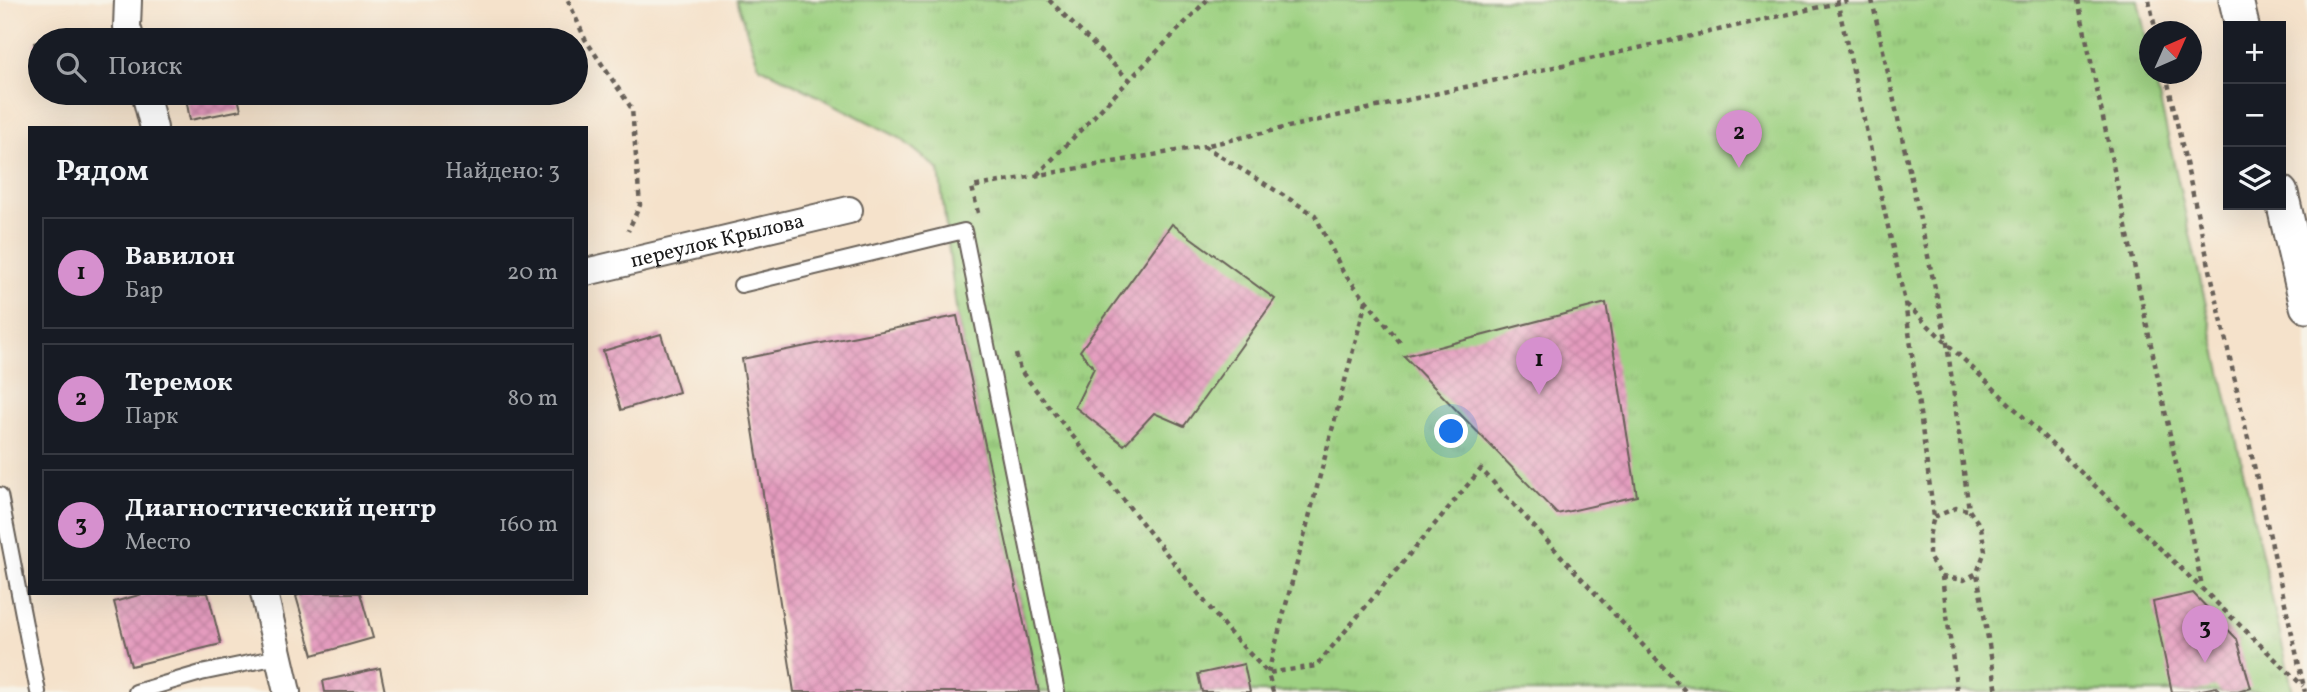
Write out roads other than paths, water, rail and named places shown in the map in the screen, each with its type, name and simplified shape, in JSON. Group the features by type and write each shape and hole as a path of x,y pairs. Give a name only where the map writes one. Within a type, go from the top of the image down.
{"street":[{"path":"127,28 128,0"},
{"path":"2236,0 2241,21"},
{"path":"148,105 153,126"},
{"name":"переулок Крылова","path":"599,269 849,210"},
{"path":"2285,210 2307,306"},
{"path":"264,595 287,692"}],"lane":[{"path":"741,285 964,231 1057,692"},
{"path":"0,495 38,692"},
{"path":"136,692 201,673 278,657"}],"place":[{"name":"Теремок","path":"1739,168"},
{"name":"Вавилон","path":"1539,395"},
{"name":"Диагностический центр","path":"2205,663"}]}
